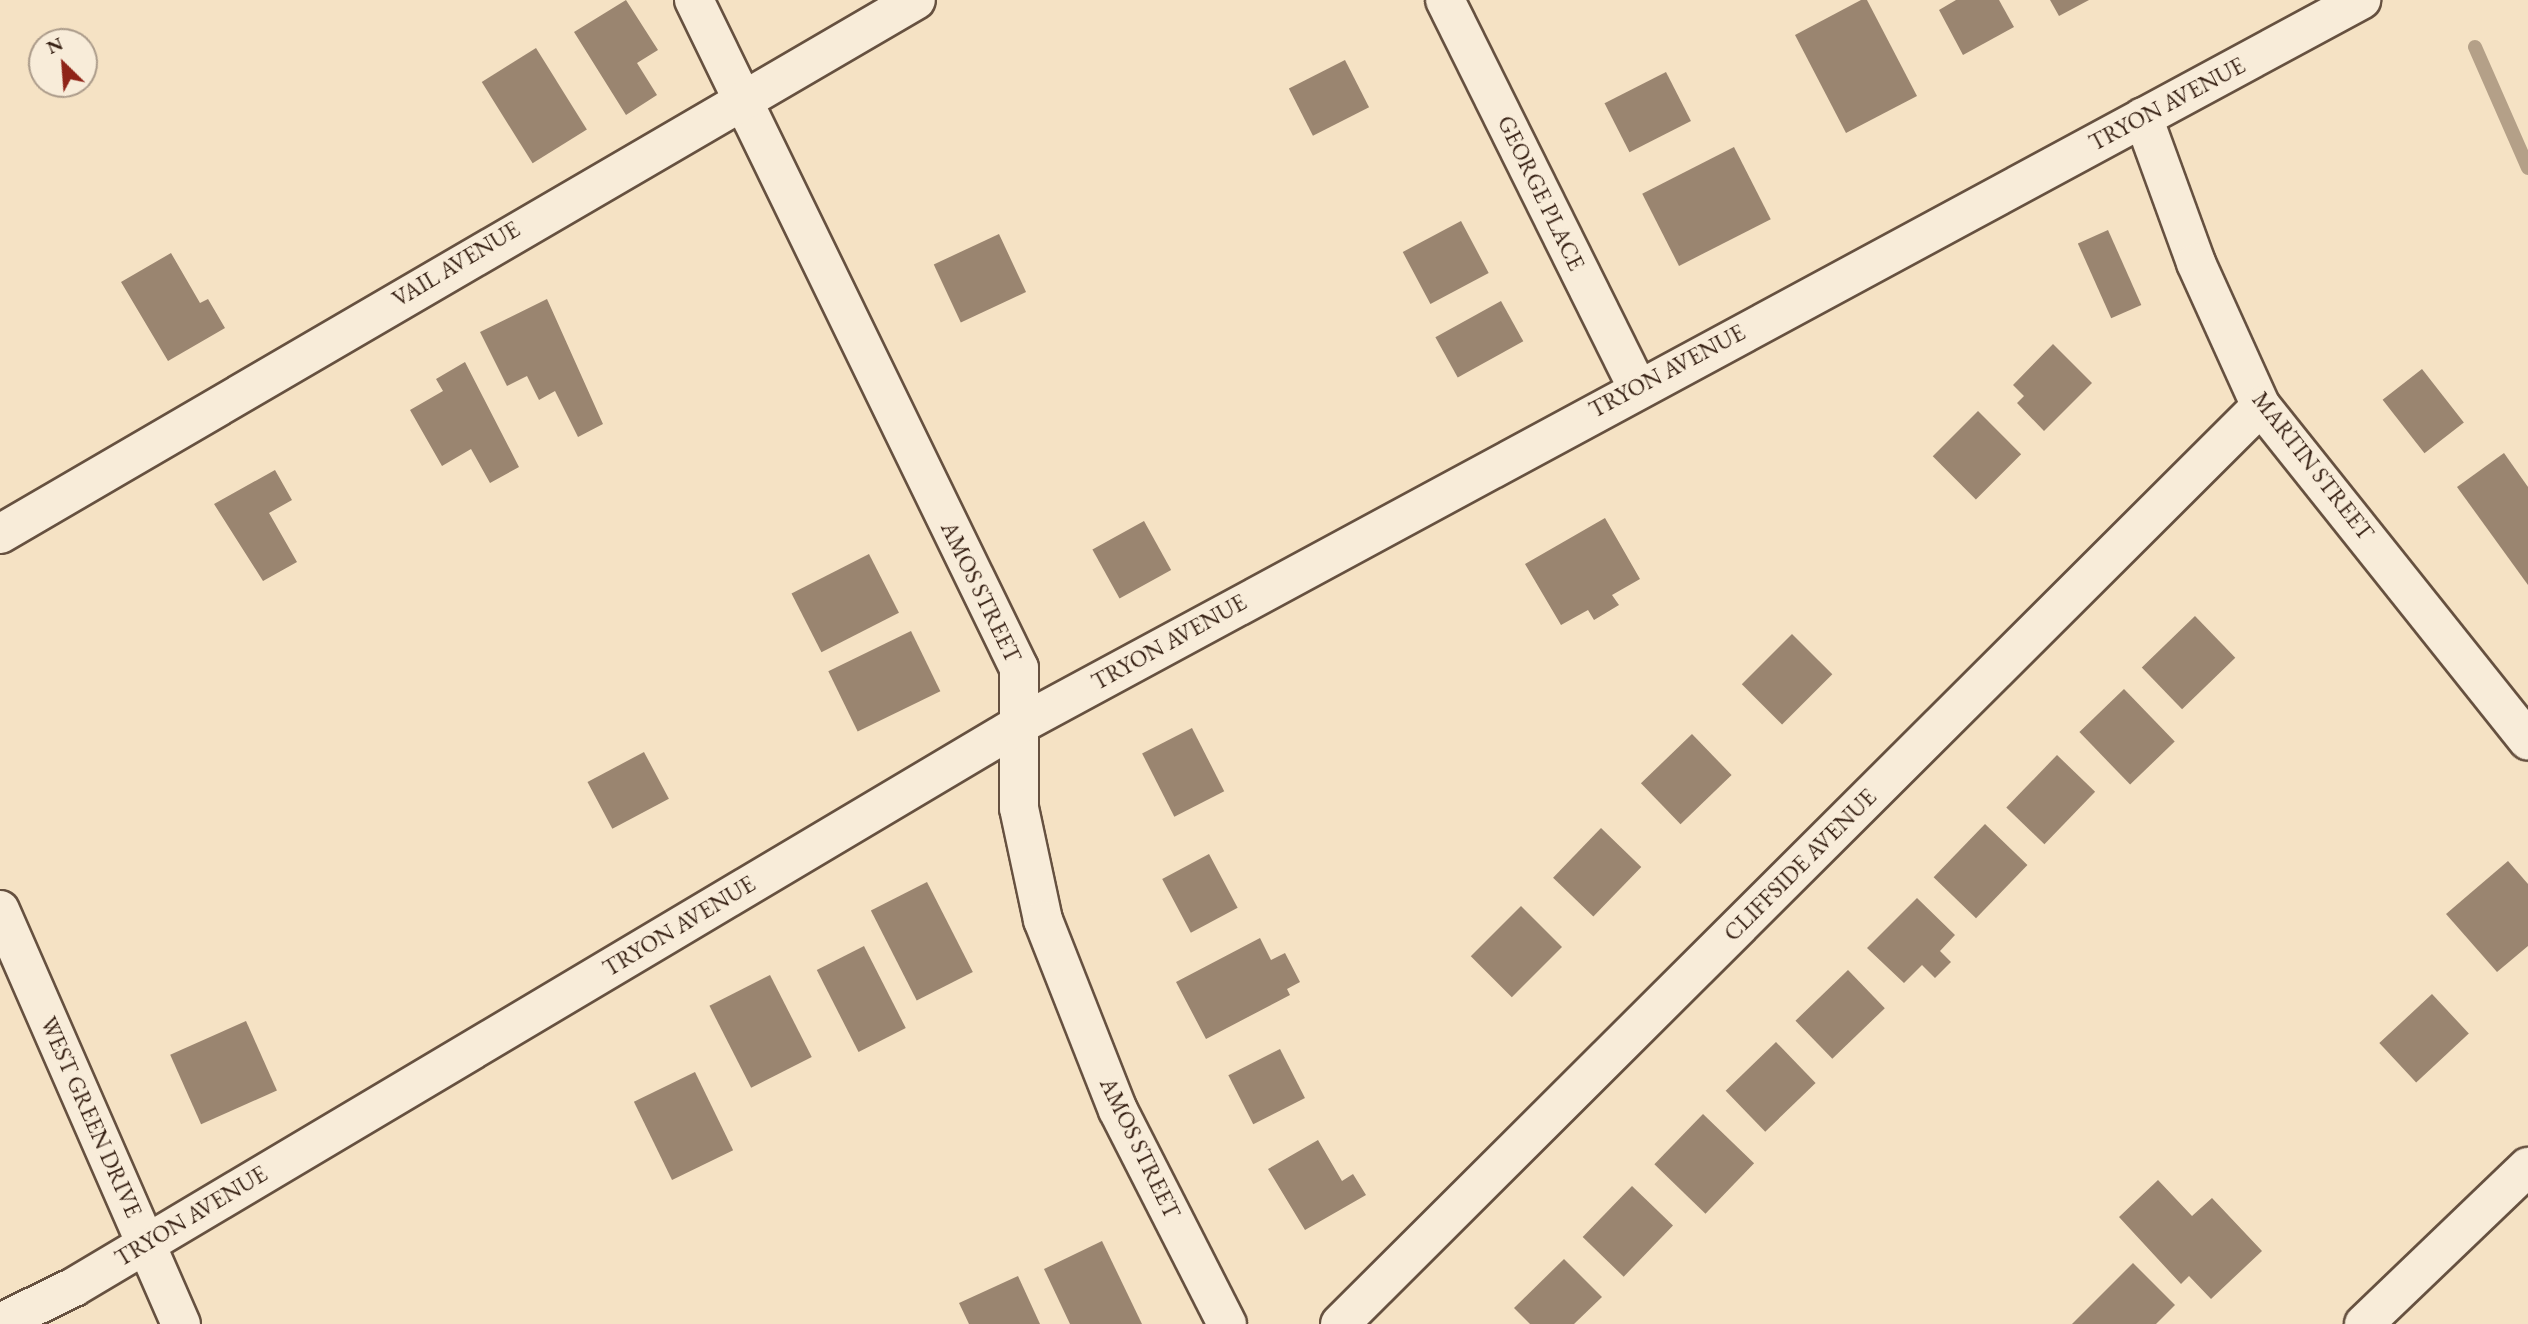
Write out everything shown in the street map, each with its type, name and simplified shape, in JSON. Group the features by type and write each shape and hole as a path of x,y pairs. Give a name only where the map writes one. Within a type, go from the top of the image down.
{"street":[{"name":"AMOS STREET","path":"694,0 738,98 1019,668 1019,808 1043,920 1118,1110 1227,1324"},
{"name":"VAIL AVENUE","path":"0,534 738,98 916,0"},
{"name":"GEORGE PLACE","path":"1445,0 1637,386"},
{"name":"TRYON AVENUE","path":"0,1324 146,1243 1017,726 1637,386 2361,0"},
{"name":"MARTIN STREET","path":"2143,117 2196,263 2261,407 2528,741"},
{"name":"CLIFFSIDE AVENUE","path":"1340,1324 2261,407"},
{"name":"WEST GREEN DRIVE","path":"0,910 181,1324"},
{"path":"2364,1324 2528,1167"}],"building":[{"path":"626,0 658,50 637,63 657,95 626,115 574,32"},
{"path":"1861,0 1867,0 1917,96 1846,133 1795,35"},
{"path":"1956,0 1999,0 2014,27 1963,55 1939,10"},
{"path":"2050,0 2089,0 2059,16"},
{"path":"536,48 587,129 533,163 482,82"},
{"path":"1345,60 1369,107 1313,136 1289,89"},
{"path":"1666,72 1691,121 1629,152 1605,103"},
{"path":"1734,147 1771,219 1679,266 1642,194"},
{"path":"1461,221 1489,273 1430,304 1403,252"},
{"path":"2108,230 2141,305 2111,318 2078,243"},
{"path":"999,234 1026,292 961,322 934,264"},
{"path":"171,253 200,303 208,299 225,328 168,361 121,282"},
{"path":"547,299 603,424 578,437 555,391 539,400 527,376 507,386 480,332"},
{"path":"1501,301 1523,341 1458,378 1435,337"},
{"path":"2053,344 2092,383 2044,431 2017,403 2024,396 2013,385"},
{"path":"465,362 519,467 490,483 471,449 442,466 410,410 443,391 436,379"},
{"path":"2422,369 2464,423 2424,453 2383,400"},
{"path":"1978,411 2021,454 1976,499 1933,456"},
{"path":"2504,453 2528,487 2528,585 2457,487"},
{"path":"275,470 292,500 269,513 297,562 263,581 214,504"},
{"path":"1605,518 1640,579 1612,595 1619,605 1594,620 1588,610 1561,625 1525,564"},
{"path":"1144,521 1171,570 1120,599 1092,550"},
{"path":"869,554 899,613 821,652 791,593"},
{"path":"2195,616 2235,658 2182,709 2142,667"},
{"path":"911,631 940,691 858,732 828,671"},
{"path":"1792,634 1832,674 1782,725 1742,684"},
{"path":"2124,689 2175,742 2130,785 2079,732"},
{"path":"1192,728 1224,791 1174,817 1142,753"},
{"path":"1692,734 1732,775 1681,824 1641,783"},
{"path":"644,752 669,799 612,829 587,782"},
{"path":"2057,755 2095,792 2044,844 2006,808"},
{"path":"1985,824 2027,865 1976,918 1934,877"},
{"path":"1601,828 1641,867 1593,917 1553,878"},
{"path":"1209,854 1238,908 1191,933 1162,879"},
{"path":"2508,861 2528,884 2528,946 2497,972 2446,914"},
{"path":"927,882 973,972 917,1001 871,911"},
{"path":"1917,898 1955,935 1940,951 1951,962 1935,978 1922,965 1904,983 1867,948"},
{"path":"1521,906 1562,947 1512,997 1471,956"},
{"path":"1260,938 1271,960 1285,953 1300,982 1287,989 1290,995 1206,1039 1176,982"},
{"path":"864,946 906,1028 859,1052 817,970"},
{"path":"1848,970 1885,1008 1832,1059 1795,1021"},
{"path":"770,975 812,1057 751,1088 709,1006"},
{"path":"2432,994 2469,1033 2416,1083 2379,1043"},
{"path":"246,1021 277,1090 201,1124 170,1055"},
{"path":"1776,1042 1816,1083 1765,1132 1726,1091"},
{"path":"1280,1049 1305,1098 1253,1124 1228,1075"},
{"path":"695,1072 733,1150 672,1180 634,1102"},
{"path":"1703,1114 1754,1163 1705,1214 1654,1164"},
{"path":"1318,1140 1342,1181 1353,1174 1366,1195 1305,1230 1268,1169"},
{"path":"2158,1180 2192,1216 2212,1198 2262,1251 2211,1299 2189,1276 2181,1284 2119,1217"},
{"path":"1632,1186 1673,1226 1624,1277 1583,1237"},
{"path":"1102,1241 1142,1324 1070,1324 1044,1269"},
{"path":"1564,1259 1602,1297 1574,1324 1530,1324 1514,1308"},
{"path":"2133,1263 2175,1305 2156,1324 2072,1324"},
{"path":"1018,1276 1040,1324 969,1324 959,1303"}],"waterway":[{"path":"2475,47 2528,168"}]}
